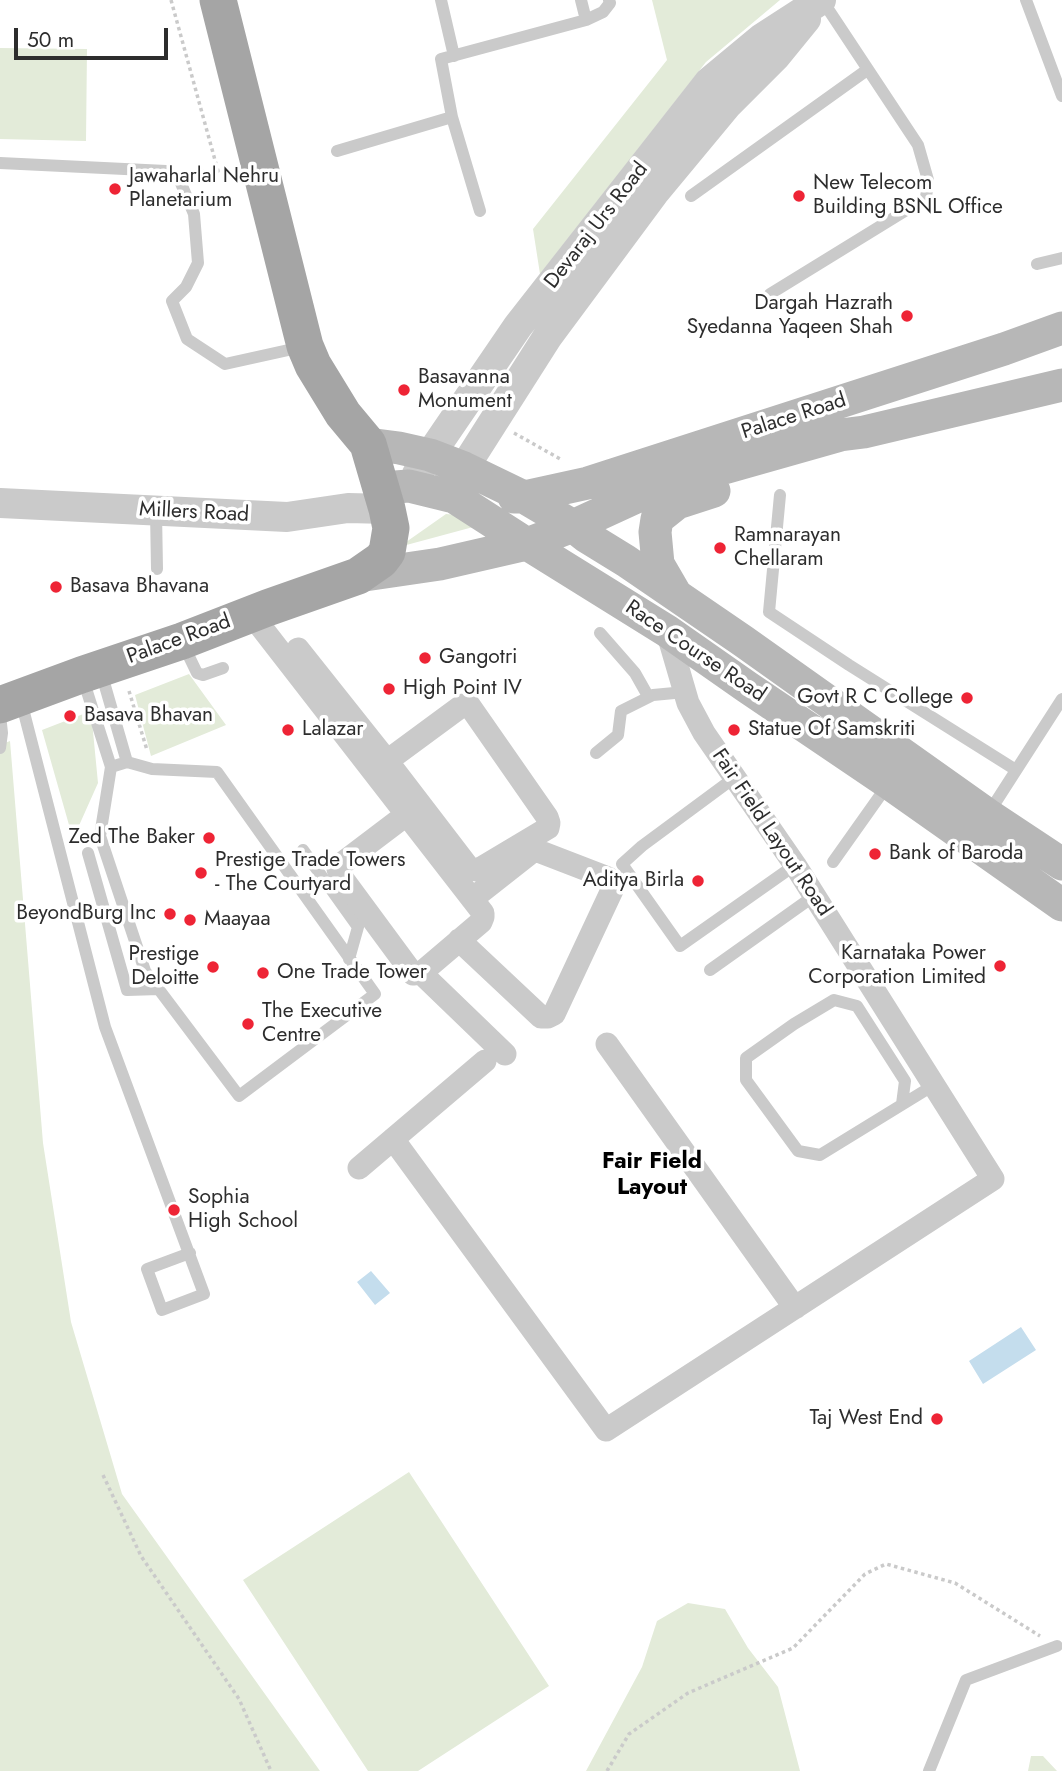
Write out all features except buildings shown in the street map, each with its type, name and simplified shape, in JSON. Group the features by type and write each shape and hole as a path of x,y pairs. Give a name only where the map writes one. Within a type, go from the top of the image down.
{"main road":[{"path":"218,0 304,346 343,414 368,444"},
{"name":"Palace Road","path":"524,498 588,484 1062,328"},
{"path":"1004,349 1016,395"},
{"name":"Palace Road","path":"7,706 90,671 182,641 358,576 440,564 527,544 660,486 840,435 864,432 1062,385"},
{"name":"Palace Road","path":"678,597 658,564 654,531 657,519 677,503 843,451 864,432"},
{"name":"Race Course Road","path":"368,444 430,454 422,490"},
{"name":"Palace Road","path":"358,576 381,560 387,552 391,528 422,490 368,444"},
{"name":"Race Course Road","path":"422,490 524,498 573,526 988,815 1060,857"},
{"name":"Race Course Road","path":"422,490 527,544 667,631 1062,905"}],"street":[{"name":"Devaraj Urs Road","path":"430,454 518,326 709,82 762,38 821,0"},
{"name":"Devaraj Urs Road","path":"422,490 548,336 654,193 727,105 775,58 821,0"},
{"name":"Millers Road","path":"0,503 287,517 348,508 422,490"},
{"path":"259,611 286,635 469,867 476,870 548,828 548,817 468,705 463,705 387,761"},
{"path":"259,611 406,815 483,913 481,922 421,973 413,974 338,869 406,815"},
{"name":"Fair Field Layout Road","path":"393,1139 606,1430 993,1179 794,865 704,733 688,703 667,631"},
{"path":"459,940 541,1017 548,1017 554,1014 613,888 608,878 533,851 472,899"},
{"path":"359,1168 495,1058 421,973"},
{"path":"607,1044 795,1308"}],"lane":[{"path":"441,0 454,57"},
{"path":"582,0 586,20"},
{"path":"480,211 452,117 440,59 586,20 603,12 610,3 609,0"},
{"path":"770,295 926,198 928,180 918,145 821,0"},
{"path":"1026,0 1062,96"},
{"path":"691,196 867,70"},
{"path":"337,151 452,117"},
{"path":"0,163 166,171 180,181 194,214 198,263 186,287 172,301 187,339 225,364 304,346"},
{"path":"1037,264 1062,258"},
{"path":"780,495 769,612 1017,770"},
{"path":"156,512 157,569"},
{"path":"600,633 635,673 648,696"},
{"path":"182,641 197,673 203,675 223,668"},
{"path":"90,671 127,762"},
{"path":"90,671 111,767 100,836 145,971 239,1096 375,994 217,772 152,769 127,762 111,767"},
{"path":"596,753 618,736 621,711 648,696 685,692"},
{"path":"988,815 1062,699"},
{"path":"0,748 7,706"},
{"path":"7,706 106,1027 190,1253 204,1294 162,1310 147,1269 190,1253"},
{"path":"734,778 622,864 681,946 794,865"},
{"path":"833,862 889,783"},
{"path":"303,850 358,927 349,959"},
{"path":"88,853 127,990 159,989"},
{"path":"710,970 814,896"},
{"path":"902,1104 905,1081 857,1006 834,1000 746,1058 746,1080 799,1151 820,1155 902,1104 934,1084"},
{"path":"929,1771 967,1680 1057,1646"}],"path":[{"path":"166,171 218,171 172,0"},
{"path":"512,432 570,465"},
{"path":"129,691 152,769"},
{"path":"103,1475 141,1556 239,1699 271,1771"},
{"path":"607,1771 629,1734 688,1693 793,1648 865,1574 886,1564 955,1583 1057,1646"}],"green space":[{"path":"652,0 780,0 706,62 540,274 533,229 667,60"},
{"path":"0,48 87,49 86,141 0,139"},
{"path":"446,514 488,523 399,547"},
{"path":"189,674 226,725 151,756 135,695"},
{"path":"91,711 98,783 73,839 42,730"},
{"path":"10,741 43,1143 71,1322 122,1494 320,1771 0,1771 0,745"},
{"path":"409,1472 549,1686 418,1771 368,1771 243,1580"},
{"path":"688,1603 725,1609 748,1648 778,1687 800,1771 586,1771 642,1667 657,1621"},
{"path":"1031,1756 1043,1756 1057,1771 1028,1771"}],"water":[{"path":"371,1271 390,1293 375,1305 357,1282"},
{"path":"1021,1327 1036,1350 983,1384 969,1361"}],"place":[{"name":"Jawaharlal Nehru Planetarium","path":"115,189"},
{"name":"New Telecom Building BSNL Office","path":"799,196"},
{"name":"Dargah Hazrath Syedanna Yaqeen Shah","path":"907,316"},
{"name":"Basavanna Monument","path":"404,390"},
{"name":"Ramnarayan Chellaram","path":"720,548"},
{"name":"Basava Bhavana","path":"56,587"},
{"name":"Gangotri","path":"425,658"},
{"name":"High Point IV","path":"389,689"},
{"name":"Govt R C College","path":"967,698"},
{"name":"Basava Bhavan","path":"70,716"},
{"name":"Lalazar","path":"288,730"},
{"name":"Statue Of Samskriti","path":"734,730"},
{"name":"Zed The Baker","path":"209,838"},
{"name":"Bank of Baroda","path":"875,854"},
{"name":"Prestige Trade Towers - The Courtyard","path":"201,873"},
{"name":"Aditya Birla","path":"698,881"},
{"name":"BeyondBurg Inc","path":"170,914"},
{"name":"Maayaa","path":"190,920"},
{"name":"Karnataka Power Corporation Limited","path":"1000,966"},
{"name":"Prestige Deloitte","path":"213,967"},
{"name":"One Trade Tower","path":"263,973"},
{"name":"The Executive Centre","path":"248,1024"},
{"name":"Sophia High School","path":"174,1210"},
{"name":"Taj West End","path":"937,1419"}],"district":[{"name":"Fair Field Layout","path":"652,1175"}]}
